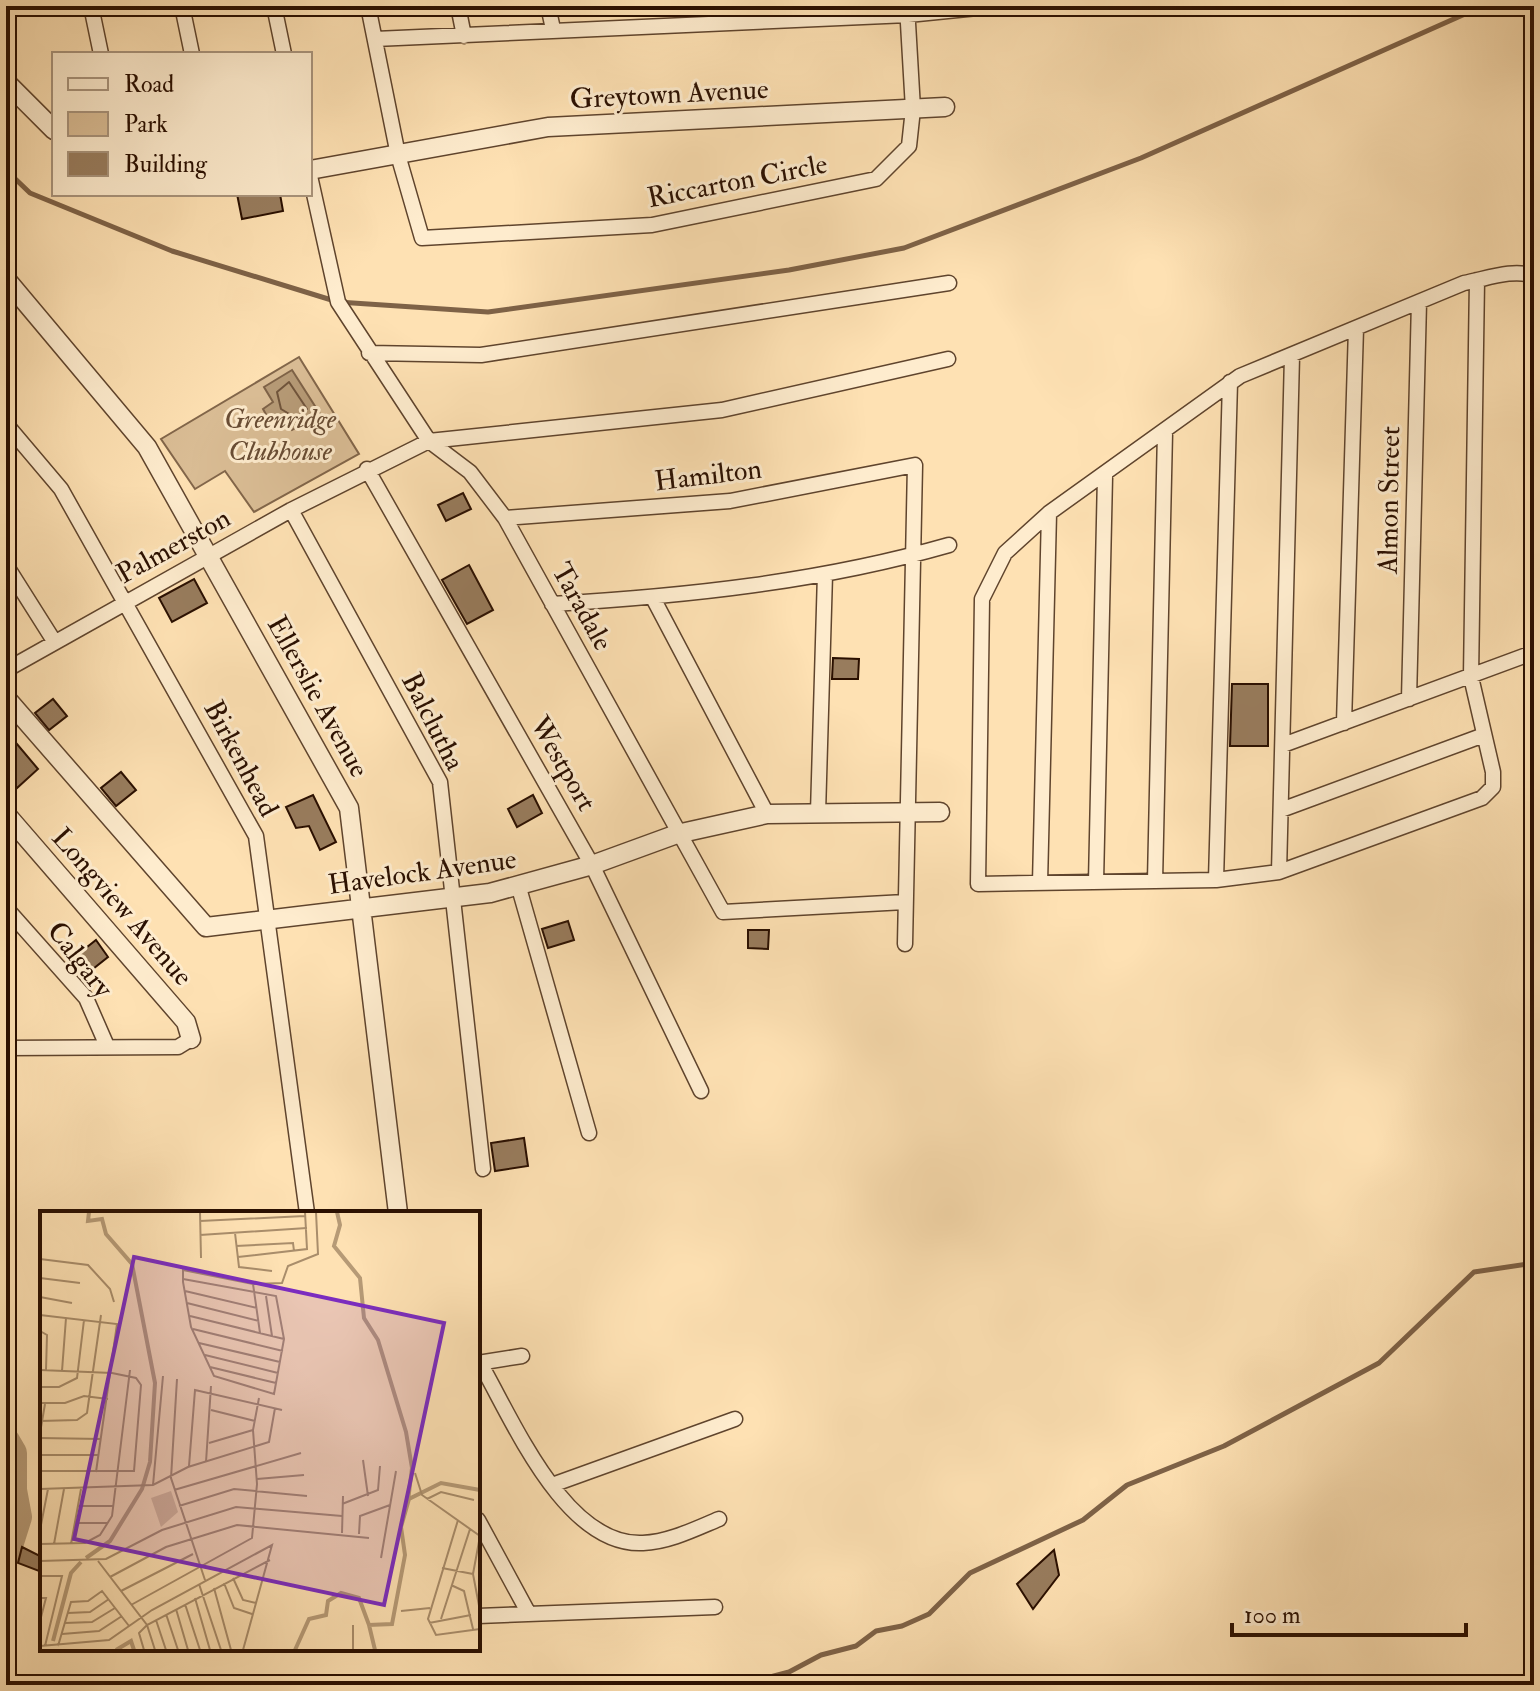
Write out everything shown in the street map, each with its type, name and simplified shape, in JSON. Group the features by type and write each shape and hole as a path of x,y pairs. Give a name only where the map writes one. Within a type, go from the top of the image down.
{"street":[{"path":"91,6 101,52"},
{"path":"182,6 192,52"},
{"path":"274,6 284,52"},
{"path":"368,6 398,155"},
{"path":"458,6 464,36"},
{"path":"548,6 553,29"},
{"path":"375,39 464,36 769,14 997,6"},
{"name":"Riccarton Circle","path":"398,155 422,238 652,225 876,179 909,146 913,109 907,10"},
{"path":"6,82 52,128"},
{"name":"Greytown Avenue","path":"312,173 548,127 945,107"},
{"name":"Taradale","path":"312,182 338,302 429,441 470,472 505,518 677,834 723,912 905,902"},
{"path":"1477,280 1471,677 1493,772 1493,787 1482,798 1279,872 1216,880 978,884 982,599 1005,553 1049,513 1105,476 1230,382 1477,280 1525,272 1534,276"},
{"name":"Ellerslie Avenue","path":"6,279 147,447 349,808 398,1211"},
{"path":"369,353 481,355 949,283"},
{"name":"Almon Street","path":"1409,699 1419,302"},
{"path":"1344,723 1356,328"},
{"path":"1279,872 1292,356"},
{"name":"Palmerston","path":"6,670 291,510 367,469 429,441 722,410 948,359"},
{"path":"1216,880 1230,382"},
{"name":"Birkenhead","path":"6,424 61,489 127,601 256,836 307,1211"},
{"path":"1155,881 1165,432"},
{"name":"Hamilton","path":"505,518 730,501 915,465 913,556"},
{"name":"Westport","path":"367,469 592,865 701,1091"},
{"path":"1096,882 1105,476"},
{"name":"Balclutha","path":"291,510 440,782 483,1169"},
{"path":"1040,883 1049,513"},
{"path":"552,604 653,598 825,574 913,556 949,545"},
{"path":"1283,745 1471,677 1533,659 1534,554"},
{"path":"905,944 913,556"},
{"path":"6,565 54,641"},
{"path":"818,813 825,574"},
{"path":"653,598 767,814"},
{"name":"Havelock Avenue","path":"6,698 206,927 519,888 677,834 767,814 940,812"},
{"path":"1281,810 1484,735"},
{"name":"Longview Avenue","path":"6,814 186,1022 191,1039"},
{"path":"519,888 589,1133"},
{"name":"Calgary","path":"6,908 86,998 107,1046"},
{"path":"6,1048 178,1047 191,1039"},
{"path":"480,1363 522,1356"},
{"path":"480,1365 552,1485 574,1513 616,1541 662,1541 719,1519"},
{"path":"552,1485 735,1419"},
{"path":"481,1524 529,1614"},
{"path":"480,1616 715,1607"}],"green space":[{"name":"Greenridge Clubhouse","path":"299,357 359,454 254,512 225,471 195,489 161,439"}],"water":[{"path":"292,370 320,414 292,430 283,418 272,425 263,409 273,402 264,387"}],"building":[{"path":"237,196 280,196 283,211 242,219"},
{"path":"463,493 471,509 446,521 438,505"},
{"path":"469,565 493,610 467,624 442,580"},
{"path":"194,579 207,603 172,622 159,598"},
{"path":"833,658 859,659 858,679 832,679"},
{"path":"1232,684 1268,684 1268,746 1230,746"},
{"path":"53,699 67,716 49,730 35,713"},
{"path":"6,731 38,769 17,788 6,776"},
{"path":"121,772 136,790 116,806 101,788"},
{"path":"313,795 336,842 320,850 309,826 296,828 286,807"},
{"path":"533,795 542,813 517,827 508,809"},
{"path":"568,921 574,940 548,948 542,929"},
{"path":"748,930 769,930 768,949 748,948"},
{"path":"96,940 108,957 84,976 72,959"},
{"path":"524,1138 528,1166 495,1171 491,1143"},
{"path":"22,1547 40,1556 39,1571 18,1563"},
{"path":"1054,1550 1059,1575 1033,1609 1017,1584"}],"waterway":[{"path":"6,170 30,193 172,251 338,302 488,312 789,270 904,248 1141,158 1483,6"},
{"path":"724,1685 747,1683 789,1672 821,1655 856,1646 876,1631 902,1626 929,1614 970,1573 1083,1520 1127,1485 1224,1446 1379,1363 1474,1272 1534,1263"},
{"path":"6,1441 13,1453 13,1490 18,1517 6,1555"}]}
